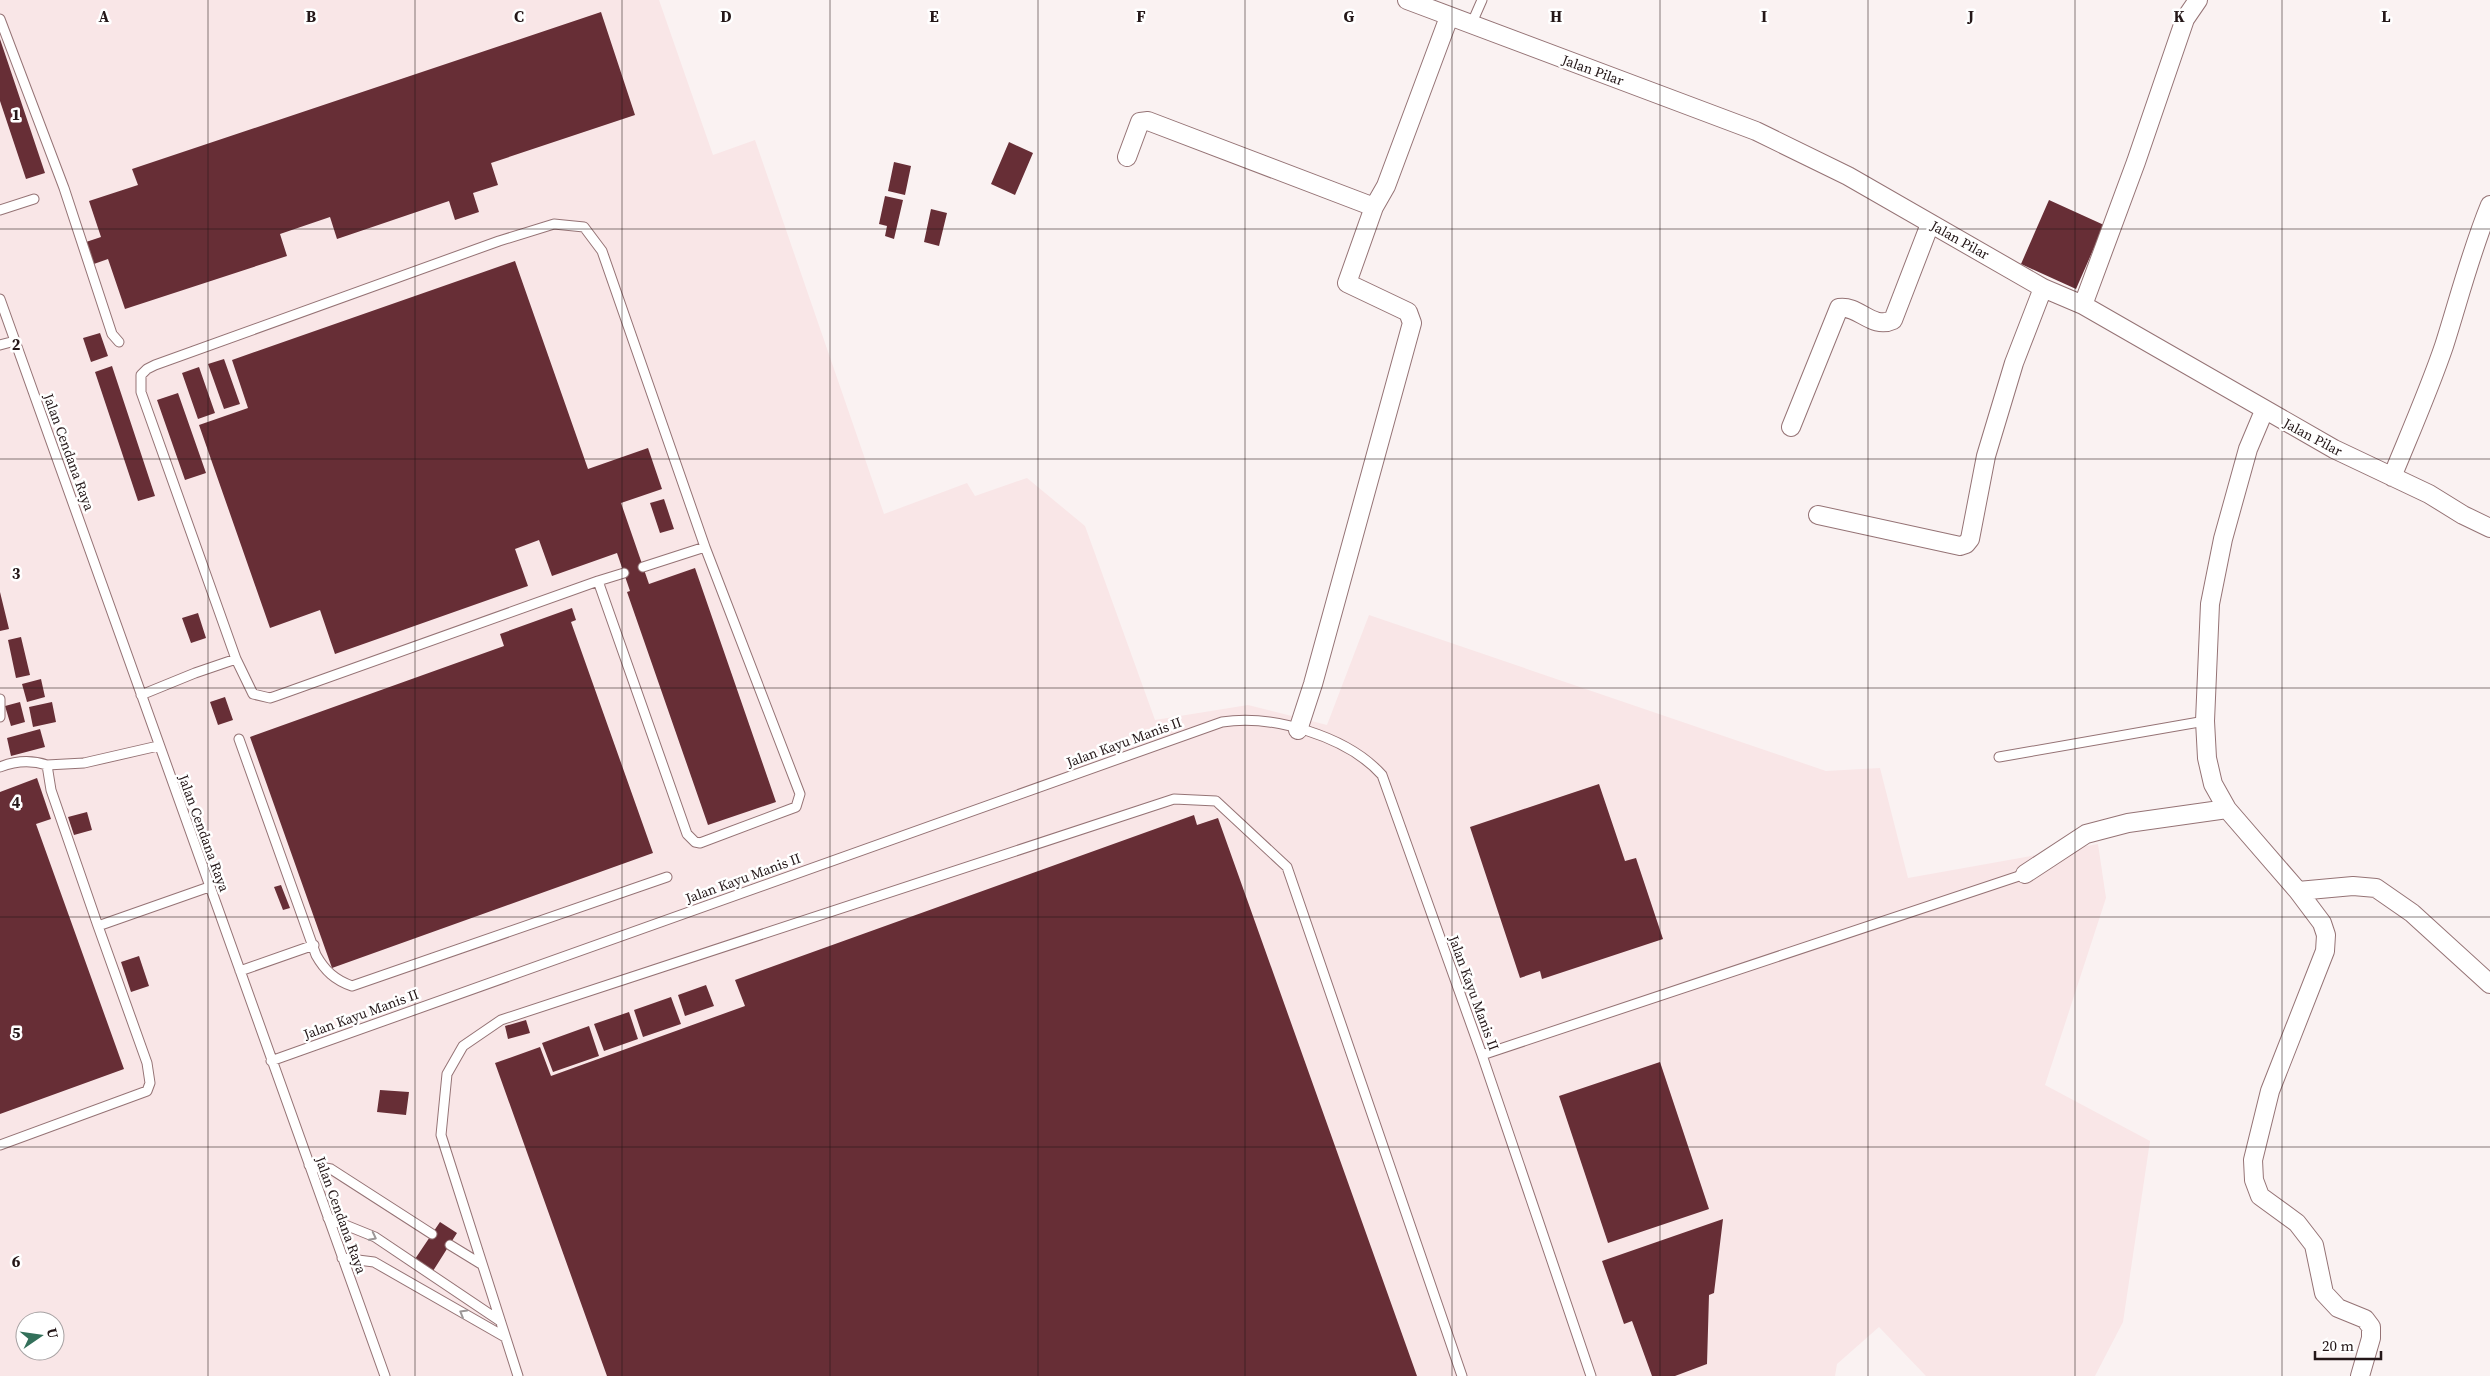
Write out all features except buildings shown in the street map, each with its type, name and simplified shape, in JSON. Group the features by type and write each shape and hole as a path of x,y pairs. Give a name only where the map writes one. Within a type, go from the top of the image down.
{"street":[{"name":"Jalan Pilar","path":"1407,0 1756,131 1848,176 2044,288 2083,305 2264,411 2334,449 2490,528"},
{"path":"2083,305 2133,171 2185,19 2198,0"},
{"path":"1298,730 1313,684 1412,323 1408,312 1347,283 1374,207 1386,186 1450,17"},
{"path":"1127,157 1140,122 1148,121 1374,207"},
{"path":"2392,477 2428,390 2444,345 2462,279 2490,205"},
{"path":"1791,426 1839,308 1849,307 1876,322 1886,323 1893,320 1930,224"},
{"path":"1818,515 1960,546 1966,544 1970,539 1986,456 2014,363 2044,288"},
{"path":"2264,411 2248,449 2223,539 2210,604 2204,721 2207,758 2214,784 2227,809 2298,891 2322,923 2326,935 2325,950 2270,1091 2253,1160 2254,1180 2260,1196 2297,1223 2314,1245 2324,1293 2338,1308 2365,1319 2370,1327 2372,1338 2360,1376"},
{"path":"2025,874 2086,834 2128,824 2227,809"},
{"path":"2298,891 2353,886 2376,888 2412,913 2490,984"}],"lane":[{"path":"1472,25 1482,0"},
{"path":"0,19 64,188 112,334 120,342"},
{"path":"0,210 34,199"},
{"path":"598,581 687,834 695,842 700,843 796,807 800,794 704,547 602,251 584,227 554,224 499,240 155,365 141,375 141,392 236,659 253,694 270,698 598,581 624,573"},
{"name":"Jalan Cendana Raya","path":"0,300 385,1376"},
{"path":"0,345 15,341"},
{"path":"644,567 704,547"},
{"path":"141,695 236,659"},
{"path":"0,699 0,717"},
{"name":"Jalan Kayu Manis II","path":"271,1060 1222,722 1244,718 1329,737 1368,760 1382,775 1482,1055 1591,1376"},
{"path":"1999,757 2204,721"},
{"path":"239,739 322,967 335,979 352,986 667,877"},
{"path":"0,767 9,763 35,761 47,765 84,763 158,746"},
{"path":"0,1145 147,1091 150,1082 147,1063 52,790 47,765"},
{"path":"518,1376 481,1264 442,1135 447,1074 463,1046 501,1020 1174,799 1216,801 1287,867 1462,1376"},
{"path":"1482,1055 2025,874"},
{"path":"98,926 209,886"},
{"path":"240,971 314,945"},
{"path":"309,1166 331,1170 432,1234"},
{"path":"328,1218 374,1237 500,1321"},
{"path":"450,1245 481,1264"},
{"path":"342,1258 374,1262 505,1337"}],"shaded area":[{"path":"0,0 659,0 713,155 755,140 884,514 967,483 975,496 1027,478 1085,526 1155,720 1248,705 1327,725 1369,615 1826,771 1880,768 1908,878 2098,844 2106,898 2045,1085 2150,1141 2123,1322 2095,1376 1926,1376 1879,1327 1837,1364 1835,1376 0,1376"}]}
